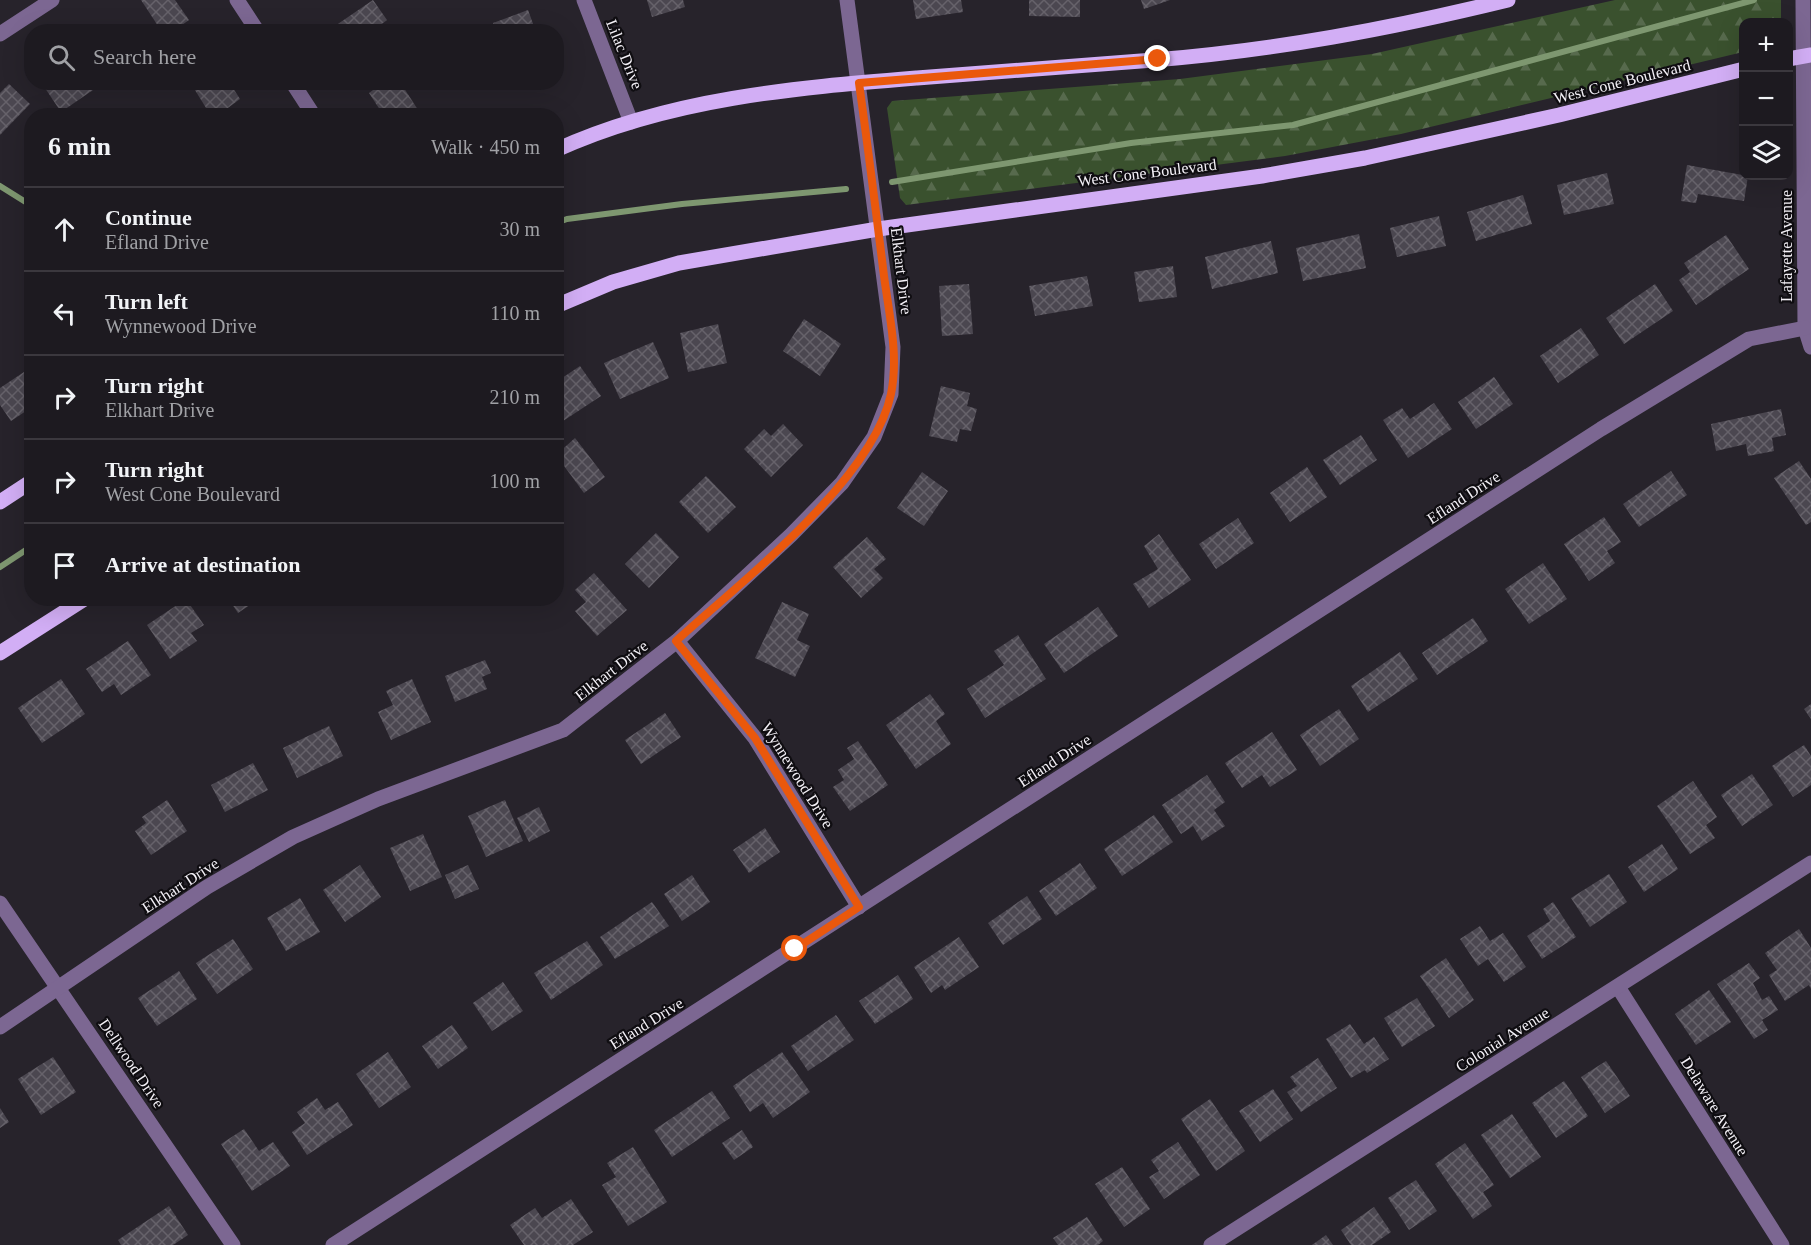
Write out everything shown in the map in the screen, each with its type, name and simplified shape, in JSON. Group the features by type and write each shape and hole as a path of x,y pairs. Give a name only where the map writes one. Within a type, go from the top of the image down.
{"main road":[{"path":"564,147 631,122 713,101 859,83 1287,46 1412,23 1508,0"},
{"name":"West Cone Boulevard","path":"564,303 614,282 679,263 878,229 1262,176 1365,158 1559,115 1739,70"},
{"path":"0,502 24,486"},
{"path":"0,653 73,606"}],"street":[{"path":"0,34 52,0"},
{"path":"237,0 253,24"},
{"name":"Lilac Drive","path":"584,0 631,122"},
{"name":"Elkhart Drive","path":"0,1027 207,887 293,837 378,799 563,730 676,641 791,535 842,483 874,437 891,394 893,347 847,0"},
{"name":"Lafayette Avenue","path":"1803,0 1801,56 1805,328 1811,347"},
{"path":"297,90 309,108"},
{"name":"Efland Drive","path":"333,1245 1621,417 1749,339 1805,328"},
{"name":"Wynnewood Drive","path":"676,641 755,738 859,907"},
{"name":"Colonial Avenue","path":"1211,1245 1230,1240 1811,863"},
{"name":"Dellwood Drive","path":"0,903 233,1245"},
{"name":"Delaware Avenue","path":"1618,987 1782,1245"}],"green space":[{"path":"1615,0 1781,0 1781,18 1739,18 1739,53 1401,134 1285,156 906,205 900,198 887,108 892,101 1180,79 1372,54"}],"building":[{"path":"141,0 175,0 189,20 183,24 157,24"},
{"path":"373,0 387,20 382,24 338,24"},
{"path":"647,0 683,0 685,7 652,17"},
{"path":"913,0 961,0 963,12 916,19"},
{"path":"1029,0 1080,0 1080,17 1029,16"},
{"path":"1141,0 1170,0 1144,9"},
{"path":"528,10 533,24 493,24"},
{"path":"9,84 30,104 0,135 0,93"},
{"path":"46,90 93,90 67,108 58,108"},
{"path":"195,90 234,90 240,99 228,108 206,108"},
{"path":"373,90 405,90 417,108 379,108 369,93"},
{"path":"1687,165 1739,174 1739,180 1747,180 1744,201 1698,194 1696,203 1681,201"},
{"path":"1607,173 1614,204 1564,215 1557,185"},
{"path":"1523,195 1532,224 1476,241 1467,212"},
{"path":"1439,216 1446,246 1397,257 1390,228"},
{"path":"1359,234 1366,268 1303,281 1296,248"},
{"path":"1726,235 1749,269 1696,305 1679,280 1690,272 1684,263"},
{"path":"1271,241 1278,273 1212,289 1205,257"},
{"path":"1173,266 1177,297 1139,302 1134,272"},
{"path":"1087,276 1093,306 1035,316 1029,286"},
{"path":"969,284 973,334 942,336 939,286"},
{"path":"1655,284 1673,311 1624,344 1606,318"},
{"path":"804,319 841,344 820,376 783,351"},
{"path":"718,324 727,363 688,372 680,333"},
{"path":"1581,328 1599,355 1558,383 1540,356"},
{"path":"653,342 669,378 620,399 604,363"},
{"path":"580,366 601,396 564,420 564,377"},
{"path":"24,372 24,412 11,421 0,405 0,388"},
{"path":"1494,377 1513,404 1476,429 1458,402"},
{"path":"941,386 970,393 967,406 977,409 971,431 960,429 957,442 929,436"},
{"path":"1434,403 1452,429 1408,458 1383,420 1402,408 1410,419"},
{"path":"1781,409 1786,435 1772,438 1774,451 1748,456 1746,444 1716,451 1711,424"},
{"path":"783,424 803,445 771,477 744,449 764,429 771,436"},
{"path":"1361,435 1377,460 1340,485 1323,460"},
{"path":"575,438 605,477 584,493 564,466 564,448"},
{"path":"1799,461 1811,479 1811,522 1806,525 1774,478"},
{"path":"1307,467 1327,497 1290,522 1270,493"},
{"path":"1671,471 1687,495 1639,527 1623,504"},
{"path":"922,472 948,491 924,526 897,508"},
{"path":"706,476 736,507 708,533 679,502"},
{"path":"1604,517 1621,542 1607,551 1615,563 1589,581 1564,544"},
{"path":"1238,518 1254,543 1216,569 1199,544"},
{"path":"656,533 679,557 649,588 625,564"},
{"path":"1159,534 1191,580 1149,608 1133,584 1158,569 1144,546"},
{"path":"867,537 886,559 874,569 883,578 861,598 833,567"},
{"path":"1543,563 1567,599 1529,624 1505,589"},
{"path":"594,573 627,610 597,636 575,611 586,602 575,590"},
{"path":"782,602 809,614 797,640 810,646 795,677 755,658"},
{"path":"176,606 191,606 204,625 191,633 197,641 170,659 147,625"},
{"path":"233,606 248,606 238,613"},
{"path":"1098,607 1118,636 1064,673 1044,644"},
{"path":"1473,618 1488,641 1437,675 1422,653"},
{"path":"1018,635 1046,679 985,718 967,689 1004,665 994,651"},
{"path":"128,641 151,675 121,695 114,684 102,692 86,669"},
{"path":"1400,652 1418,679 1368,712 1351,686"},
{"path":"485,660 491,673 482,677 487,689 455,702 445,676"},
{"path":"61,679 85,714 42,743 18,708"},
{"path":"412,679 431,722 391,740 378,712 393,705 386,691"},
{"path":"930,694 945,714 936,721 951,744 916,769 886,725"},
{"path":"1811,704 1811,719 1804,709"},
{"path":"1339,709 1359,739 1320,766 1300,735"},
{"path":"665,713 681,737 641,764 625,740"},
{"path":"329,726 343,756 297,778 283,748"},
{"path":"1272,732 1297,770 1270,787 1262,775 1242,788 1225,763"},
{"path":"858,741 888,785 850,811 833,787 844,780 838,770 854,759 847,748"},
{"path":"1804,745 1811,756 1811,785 1793,797 1772,766"},
{"path":"253,763 268,790 225,812 211,785"},
{"path":"1752,774 1773,805 1742,826 1721,795"},
{"path":"1207,775 1225,802 1214,810 1225,826 1202,841 1193,826 1181,834 1162,805"},
{"path":"1693,781 1717,817 1706,825 1715,838 1690,854 1657,806"},
{"path":"167,800 187,831 151,855 135,831 146,823 142,817"},
{"path":"505,800 523,841 486,857 468,816"},
{"path":"539,807 550,831 529,842 517,818"},
{"path":"1154,815 1173,842 1122,876 1104,849"},
{"path":"765,828 780,852 749,873 733,850"},
{"path":"423,834 442,877 410,891 390,848"},
{"path":"1662,844 1678,869 1644,892 1628,867"},
{"path":"1080,863 1097,888 1056,916 1039,891"},
{"path":"360,865 381,897 345,922 323,890"},
{"path":"468,865 479,889 455,899 445,875"},
{"path":"1609,874 1627,902 1590,927 1571,898"},
{"path":"692,875 710,902 682,921 664,894"},
{"path":"1027,896 1042,919 1003,945 988,923"},
{"path":"300,898 320,932 286,951 267,918"},
{"path":"652,902 669,926 615,959 600,937"},
{"path":"1553,902 1576,937 1542,959 1527,936 1550,921 1543,909"},
{"path":"1480,926 1490,941 1503,933 1526,967 1504,982 1488,959 1478,966 1460,939"},
{"path":"1799,929 1811,948 1811,989 1809,985 1785,1001 1769,975 1777,970 1765,953"},
{"path":"959,937 979,967 945,990 942,985 931,993 914,967"},
{"path":"233,939 253,969 217,994 196,963"},
{"path":"587,941 603,965 551,1000 534,973"},
{"path":"1446,958 1474,1000 1449,1018 1420,976"},
{"path":"1749,963 1760,978 1753,983 1762,1000 1769,996 1778,1010 1762,1020 1768,1030 1754,1039 1717,984"},
{"path":"179,971 197,999 157,1026 138,998"},
{"path":"898,975 913,999 875,1024 859,1001"},
{"path":"503,982 523,1011 492,1031 473,1003"},
{"path":"1709,990 1731,1022 1696,1045 1675,1014"},
{"path":"1417,998 1435,1026 1402,1047 1384,1018"},
{"path":"836,1015 854,1040 808,1071 791,1046"},
{"path":"1350,1024 1364,1044 1374,1037 1389,1059 1367,1073 1365,1070 1351,1078 1326,1039"},
{"path":"452,1025 468,1048 438,1069 422,1046"},
{"path":"388,1052 411,1087 379,1108 356,1074"},
{"path":"782,1052 810,1092 773,1118 763,1103 750,1112 733,1086"},
{"path":"53,1057 76,1092 41,1115 18,1079"},
{"path":"1318,1058 1337,1088 1301,1112 1287,1092 1297,1086 1290,1077"},
{"path":"1606,1061 1630,1096 1605,1113 1581,1077"},
{"path":"1564,1081 1588,1116 1556,1138 1532,1103"},
{"path":"1273,1089 1293,1119 1260,1142 1239,1111"},
{"path":"712,1091 730,1118 672,1157 654,1130"},
{"path":"317,1098 325,1110 338,1102 353,1125 307,1155 292,1132 305,1123 297,1112"},
{"path":"1210,1099 1245,1151 1216,1171 1181,1119"},
{"path":"0,1108 9,1122 0,1128"},
{"path":"1512,1114 1541,1157 1510,1178 1481,1135"},
{"path":"244,1129 259,1151 273,1142 290,1166 252,1191 221,1144"},
{"path":"742,1130 753,1147 734,1160 722,1143"},
{"path":"1178,1142 1200,1175 1164,1199 1149,1177 1159,1171 1151,1160"},
{"path":"1465,1143 1494,1185 1483,1192 1492,1206 1473,1219 1435,1164"},
{"path":"633,1147 667,1202 628,1226 602,1185 616,1177 607,1163"},
{"path":"1122,1167 1150,1209 1124,1227 1095,1184"},
{"path":"1416,1180 1437,1211 1409,1230 1388,1198"},
{"path":"571,1199 593,1232 573,1245 524,1245 510,1225 535,1208 542,1218"},
{"path":"169,1206 188,1235 173,1245 121,1245 118,1240"},
{"path":"1374,1207 1391,1232 1372,1245 1351,1245 1341,1230"},
{"path":"1087,1217 1103,1241 1098,1245 1058,1245 1053,1238"},
{"path":"1326,1235 1333,1245 1312,1245"}],"waterway":[{"path":"892,182 1131,143 1293,125 1754,0"},
{"path":"0,186 24,201"},
{"path":"564,220 682,204 846,189"},
{"path":"0,567 24,551"}],"route":[{"path":"795,949 859,907 755,738 676,641 791,535 842,483 874,437 891,394 893,347 859,83 1158,59"}]}
